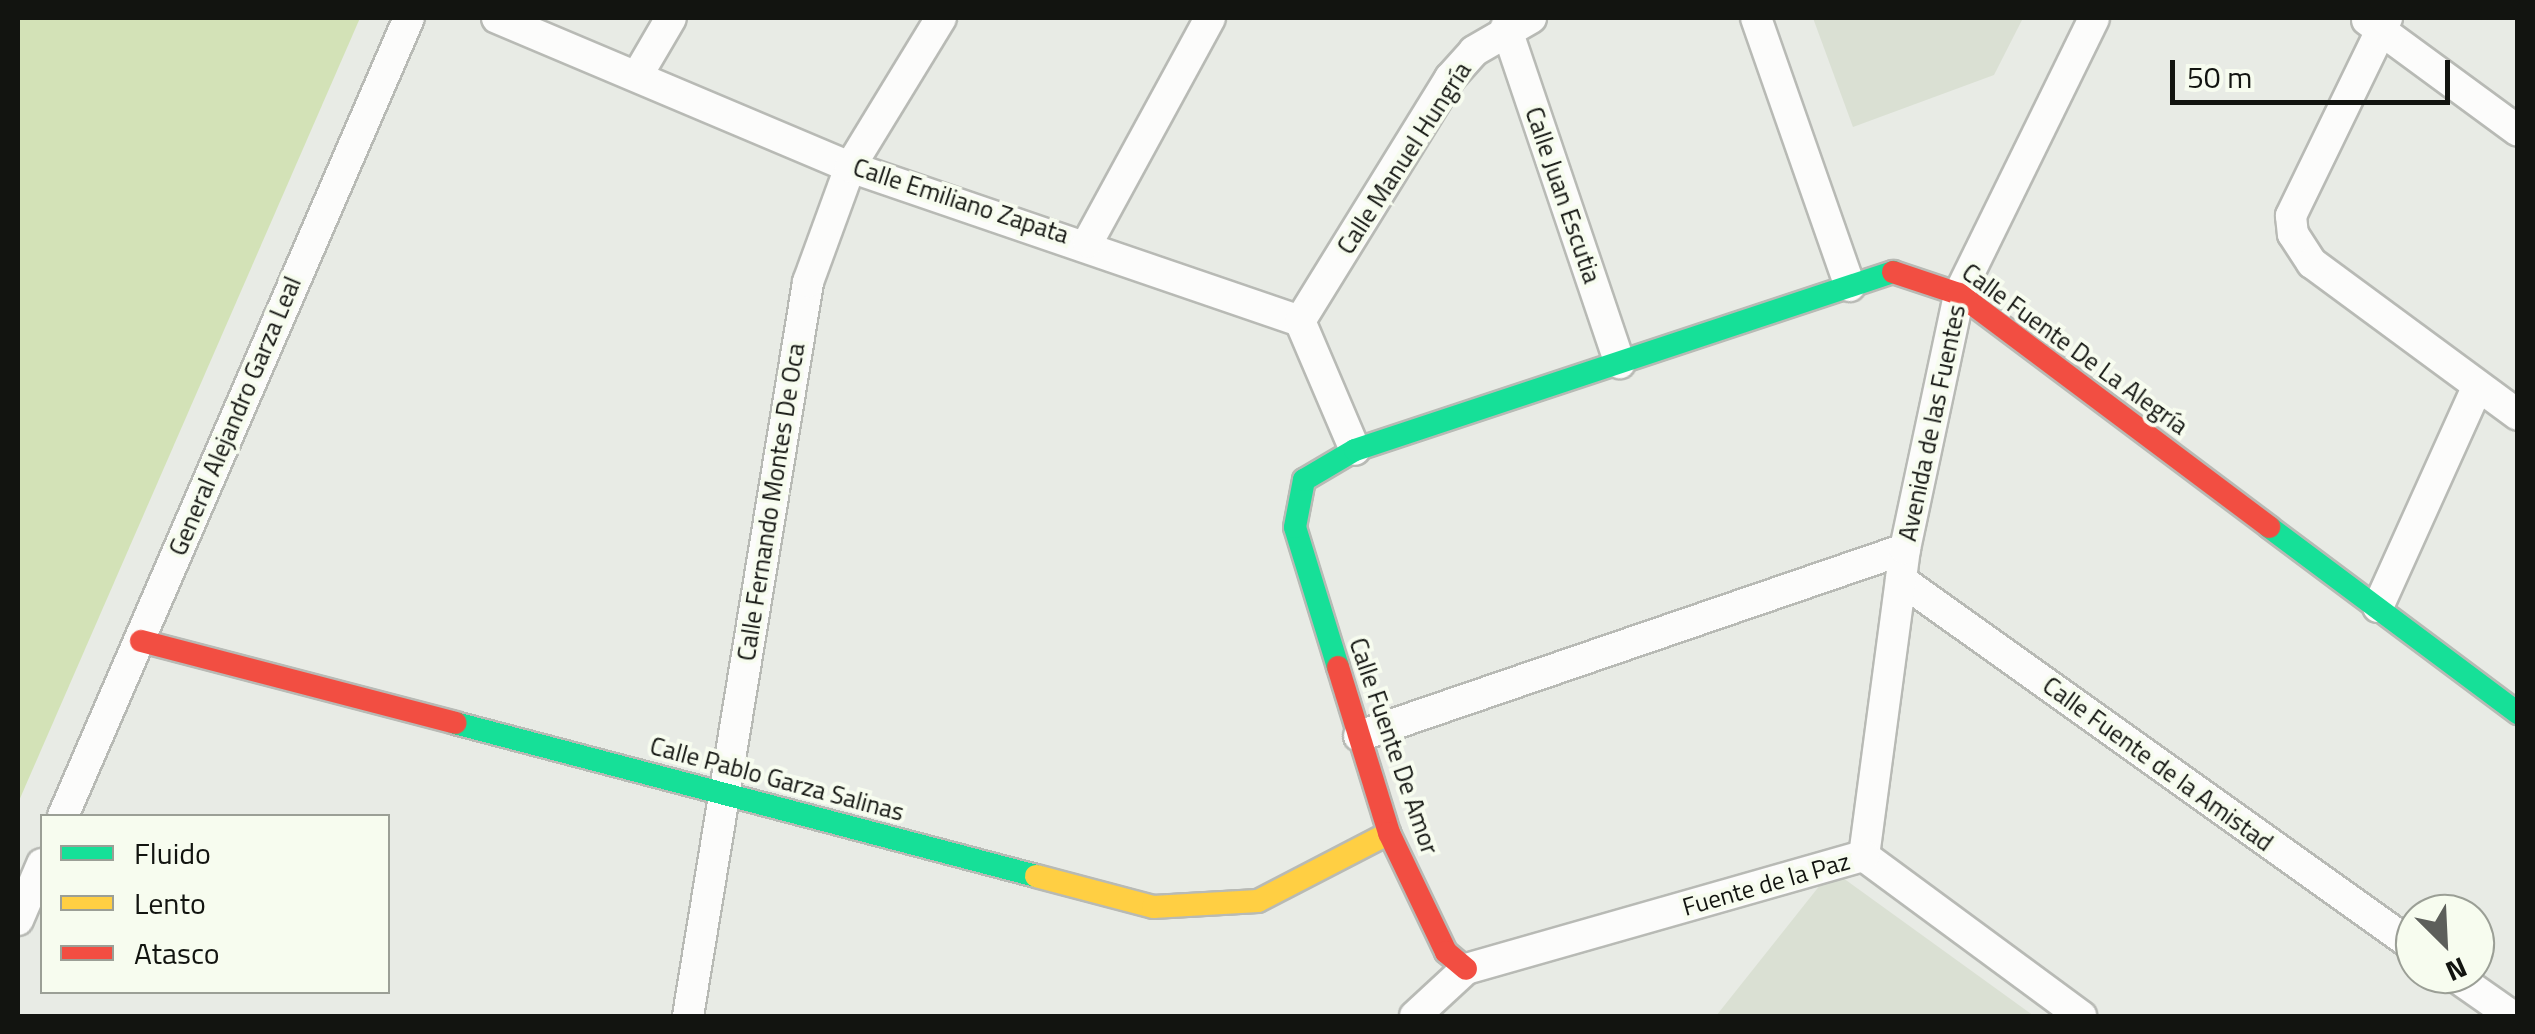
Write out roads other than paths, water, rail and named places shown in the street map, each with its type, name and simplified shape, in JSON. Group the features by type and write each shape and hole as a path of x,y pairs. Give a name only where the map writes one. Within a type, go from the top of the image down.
{"street":[{"name":"General Alejandro Garza Leal","path":"65,814 409,18"},
{"name":"Calle Emiliano Zapata","path":"497,18 640,70 850,167 1088,242 1300,322"},
{"path":"640,70 671,18"},
{"name":"Calle Fernando Montes De Oca","path":"688,1016 808,282 850,167 941,18"},
{"path":"1088,242 1210,18"},
{"path":"1756,18 1850,286"},
{"name":"Avenida de las Fuentes","path":"1864,856 1903,565 1959,294 2094,18"},
{"name":"Calle Manuel Hungría","path":"1300,322 1450,78 1518,22"},
{"name":"Calle Juan Escutia","path":"1518,22 1620,363"},
{"path":"2518,131 2377,22 2291,216 2293,234 2312,263 2518,416"},
{"name":"Calle Fuente De La Alegría","path":"1295,528 1304,480 1355,450 1895,271 1959,294 2518,713"},
{"path":"1300,322 1355,450"},
{"path":"2378,607 2477,388"},
{"name":"Calle Fuente De Amor","path":"1295,528 1389,833 1446,952 1466,969"},
{"path":"1359,736 1903,565"},
{"name":"Calle Fuente de la Amistad","path":"1903,565 2395,933"},
{"name":"Calle Pablo Garza Salinas","path":"141,641 1187,910 1258,901 1389,833"},
{"name":"Fuente de la Paz","path":"1466,969 1864,856 2081,1016"},
{"path":"18,920 40,869"},
{"path":"1415,1016 1466,969"},
{"path":"2481,994 2512,1016"}]}
